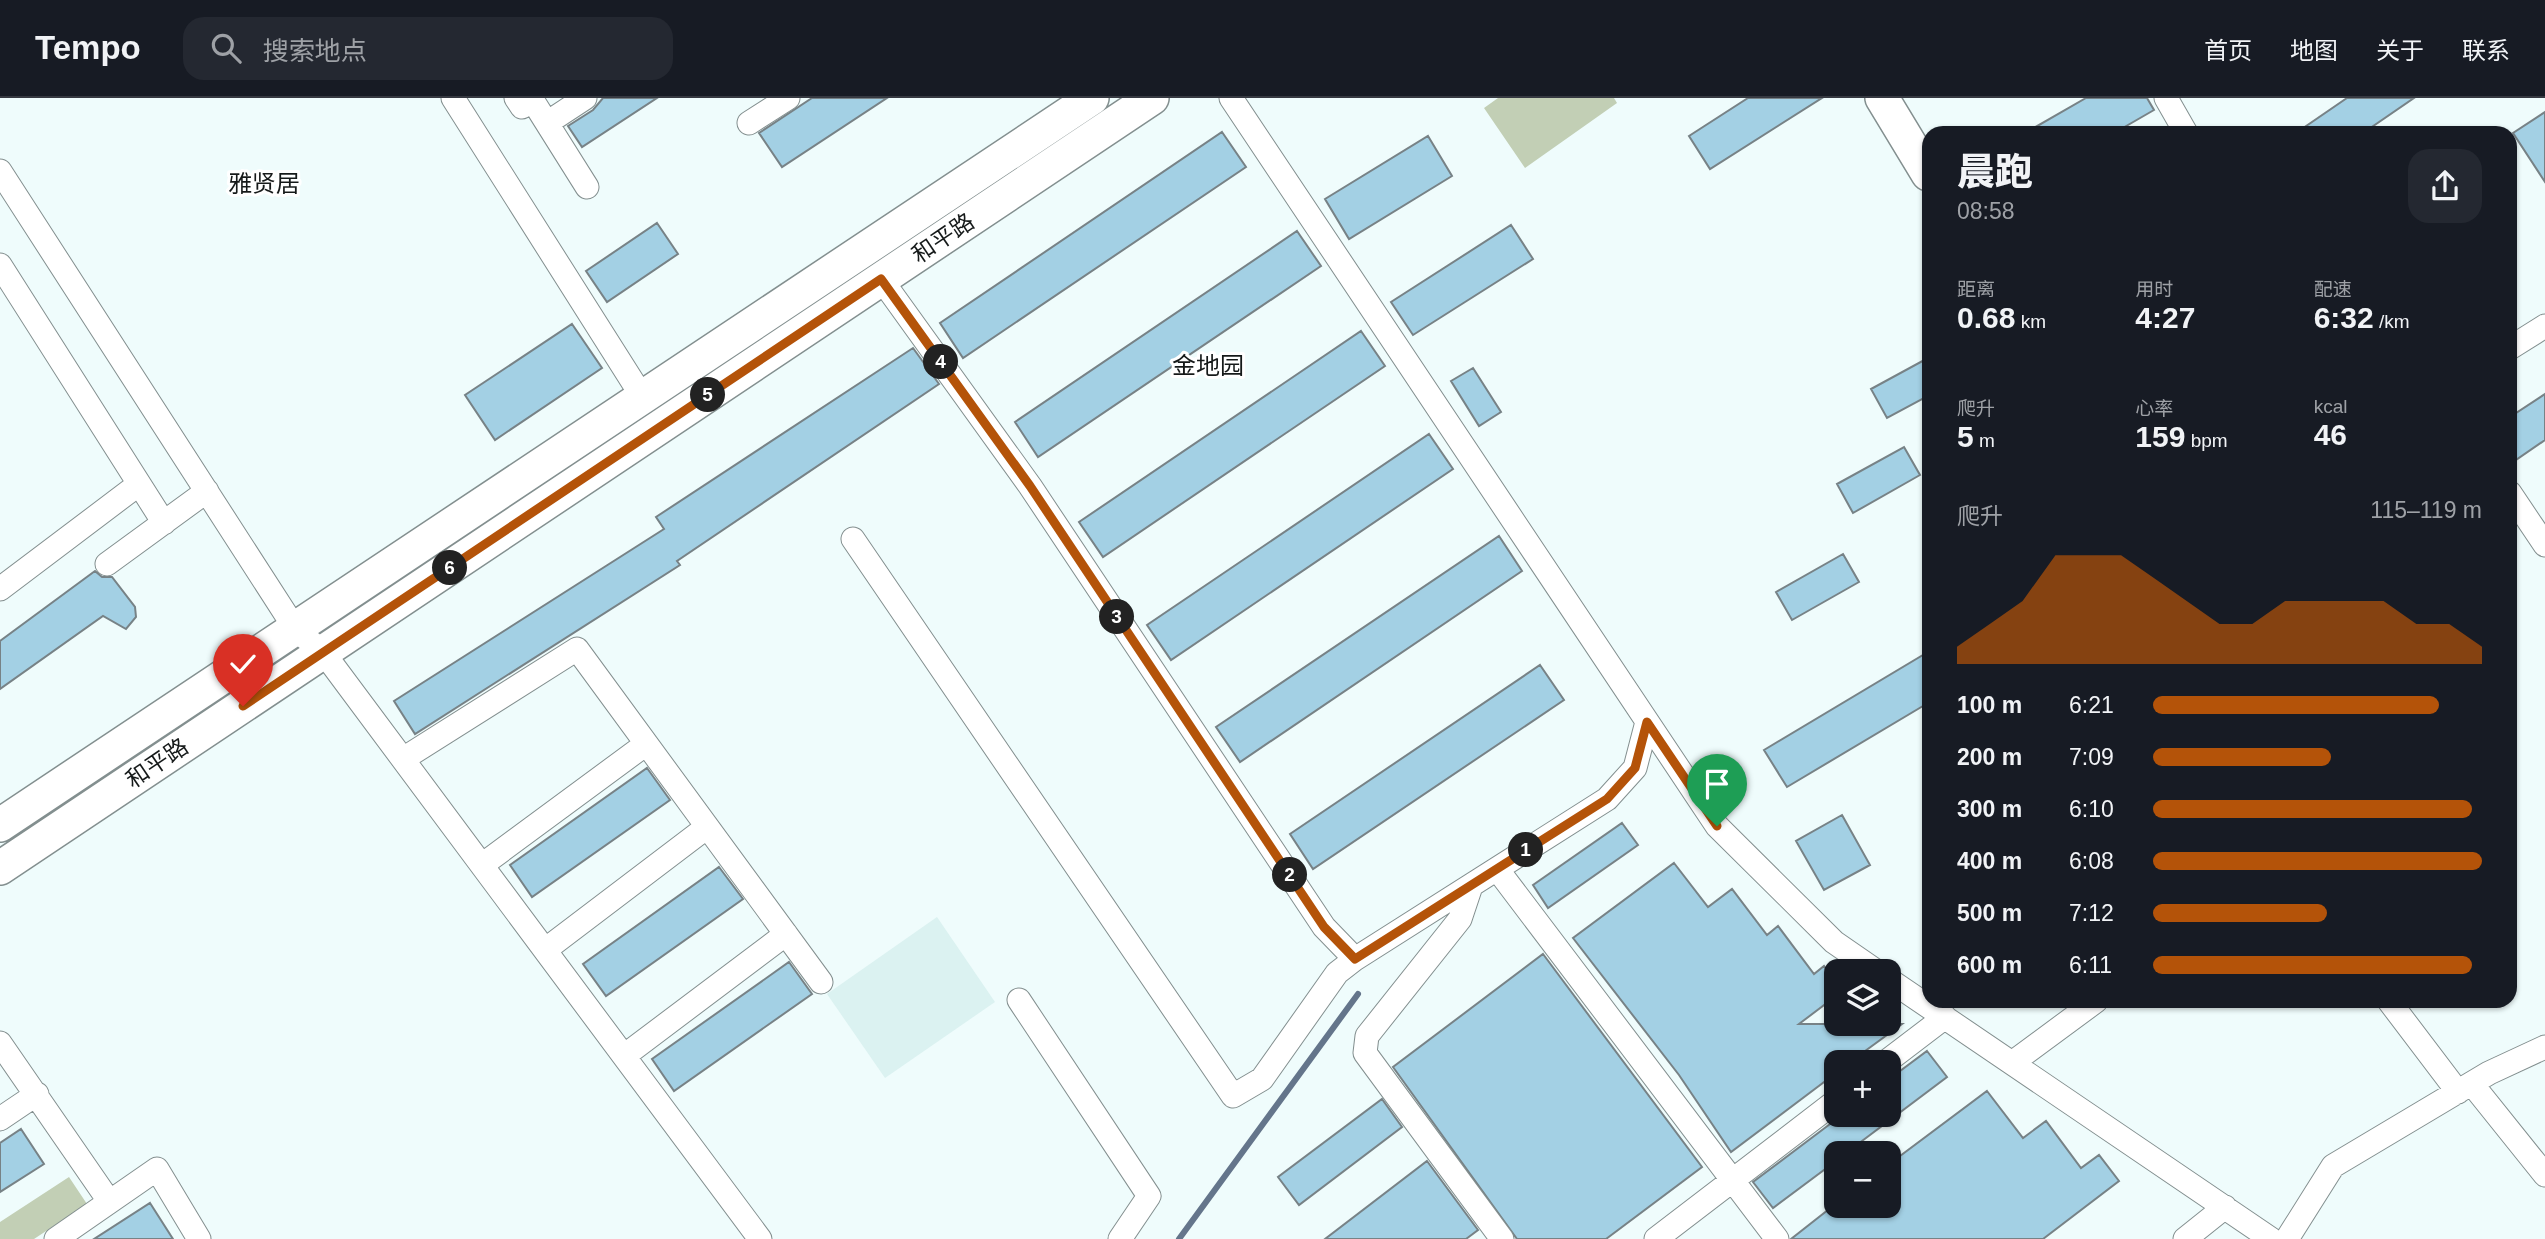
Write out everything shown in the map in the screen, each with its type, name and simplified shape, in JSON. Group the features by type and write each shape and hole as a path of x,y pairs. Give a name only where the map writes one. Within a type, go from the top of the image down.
{"street":[{"path":"453,98 643,398"},
{"path":"516,98 522,107 533,101 587,187"},
{"path":"547,123 585,98"},
{"path":"749,123 788,98"},
{"name":"和平路","path":"0,825 1092,98"},
{"name":"和平路","path":"0,868 1152,98"},
{"path":"1231,98 1717,826 1834,942 1859,959"},
{"path":"1882,98 1922,164"},
{"path":"2166,98 2182,126"},
{"path":"0,171 296,630 323,652 761,1239"},
{"path":"0,265 164,523"},
{"path":"881,279 1030,486 1324,927 1355,959"},
{"path":"2517,344 2545,326"},
{"path":"0,589 139,484"},
{"path":"107,564 207,491"},
{"path":"2517,503 2545,545"},
{"path":"853,539 1233,1096 1262,1079 1337,973 1607,799 1635,768 1647,722"},
{"path":"403,759 577,649 821,982"},
{"path":"482,865 646,744"},
{"path":"545,950 707,827"},
{"path":"1497,869 1777,1239"},
{"path":"1471,886 1460,919 1367,1036 1365,1053 1502,1239"},
{"path":"624,1055 786,934"},
{"path":"1901,988 1922,1002"},
{"path":"1019,1000 1149,1196 1120,1239"},
{"path":"1932,1008 2271,1239"},
{"path":"2012,1063 2087,1008"},
{"path":"2395,1008 2545,1175"},
{"path":"1901,1051 1945,1017"},
{"path":"0,1043 110,1200"},
{"path":"2287,1239 2333,1166 2465,1088 2545,1047"},
{"path":"0,1119 37,1094"},
{"path":"1656,1239 1824,1110"},
{"path":"56,1239 157,1169 199,1239"},
{"path":"2185,1239 2225,1207"}],"shaded area":[{"path":"937,917 995,1002 885,1078 827,994"}],"green space":[{"path":"1498,98 1614,98 1617,103 1525,168 1484,108"},
{"path":"69,1177 87,1204 34,1239 0,1239 0,1222"}],"building":[{"path":"603,98 657,98 582,147 568,126 593,110"},
{"path":"812,98 887,98 782,167 759,133"},
{"path":"1748,98 1822,98 1710,169 1689,136"},
{"path":"2086,98 2147,98 2154,110 2126,126 2037,126"},
{"path":"2347,98 2414,98 2373,126 2306,126"},
{"path":"2545,112 2545,182 2517,139 2517,130"},
{"path":"1222,132 1246,167 963,358 940,323"},
{"path":"1428,136 1452,176 1349,239 1325,199"},
{"path":"657,223 678,254 607,302 586,271"},
{"path":"1511,225 1533,259 1413,335 1391,302"},
{"path":"1297,231 1321,266 1038,457 1015,422"},
{"path":"572,324 602,368 495,440 465,395"},
{"path":"1361,331 1385,366 1103,557 1079,522"},
{"path":"913,348 939,384 677,561 680,565 415,734 394,701 664,529 656,517"},
{"path":"1922,361 1922,399 1887,418 1871,389"},
{"path":"1473,368 1501,412 1479,426 1451,381"},
{"path":"2545,394 2545,440 2517,459 2517,412"},
{"path":"1429,434 1453,469 1171,660 1147,625"},
{"path":"1904,447 1920,475 1853,513 1837,484"},
{"path":"1499,536 1522,571 1240,762 1216,727"},
{"path":"1843,554 1859,582 1792,620 1776,592"},
{"path":"95,571 102,577 112,577 135,607 136,617 126,629 103,616 0,689 0,641"},
{"path":"1922,656 1922,707 1787,787 1764,750"},
{"path":"1540,665 1564,700 1313,869 1290,834"},
{"path":"647,768 670,800 532,897 510,865"},
{"path":"1842,815 1870,865 1824,890 1796,841"},
{"path":"1622,823 1638,845 1548,908 1533,885"},
{"path":"1674,863 1708,907 1732,889 1767,935 1778,926 1814,974 1824,966 1824,1005 1799,1024 1824,1024 1824,1036 1886,1036 1866,1050 1824,1050 1824,1082 1731,1152 1679,1075 1573,938"},
{"path":"719,867 743,899 606,996 583,964"},
{"path":"1543,954 1702,1167 1606,1239 1517,1239 1393,1067"},
{"path":"789,962 812,994 674,1091 652,1059"},
{"path":"1927,1051 1947,1077 1901,1112 1901,1070"},
{"path":"1987,1091 2023,1138 2046,1121 2081,1168 2099,1155 2119,1181 2043,1239 1791,1239 1824,1213 1824,1218 1901,1218 1901,1155"},
{"path":"1382,1099 1402,1127 1299,1205 1278,1177"},
{"path":"1826,1127 1881,1127 1862,1141 1824,1141 1824,1170 1773,1208 1753,1182"},
{"path":"21,1129 44,1164 0,1192 0,1143"},
{"path":"1427,1161 1478,1230 1466,1239 1325,1239"},
{"path":"150,1203 173,1239 94,1239"}],"waterway":[{"path":"1179,1239 1358,994"}],"district":[{"name":"雅贤居","path":"264,184"},
{"name":"金地园","path":"1208,366"}],"route":[{"path":"243,706 881,279 1030,486 1324,927 1355,959 1607,799 1635,768 1647,722 1717,826"}]}
